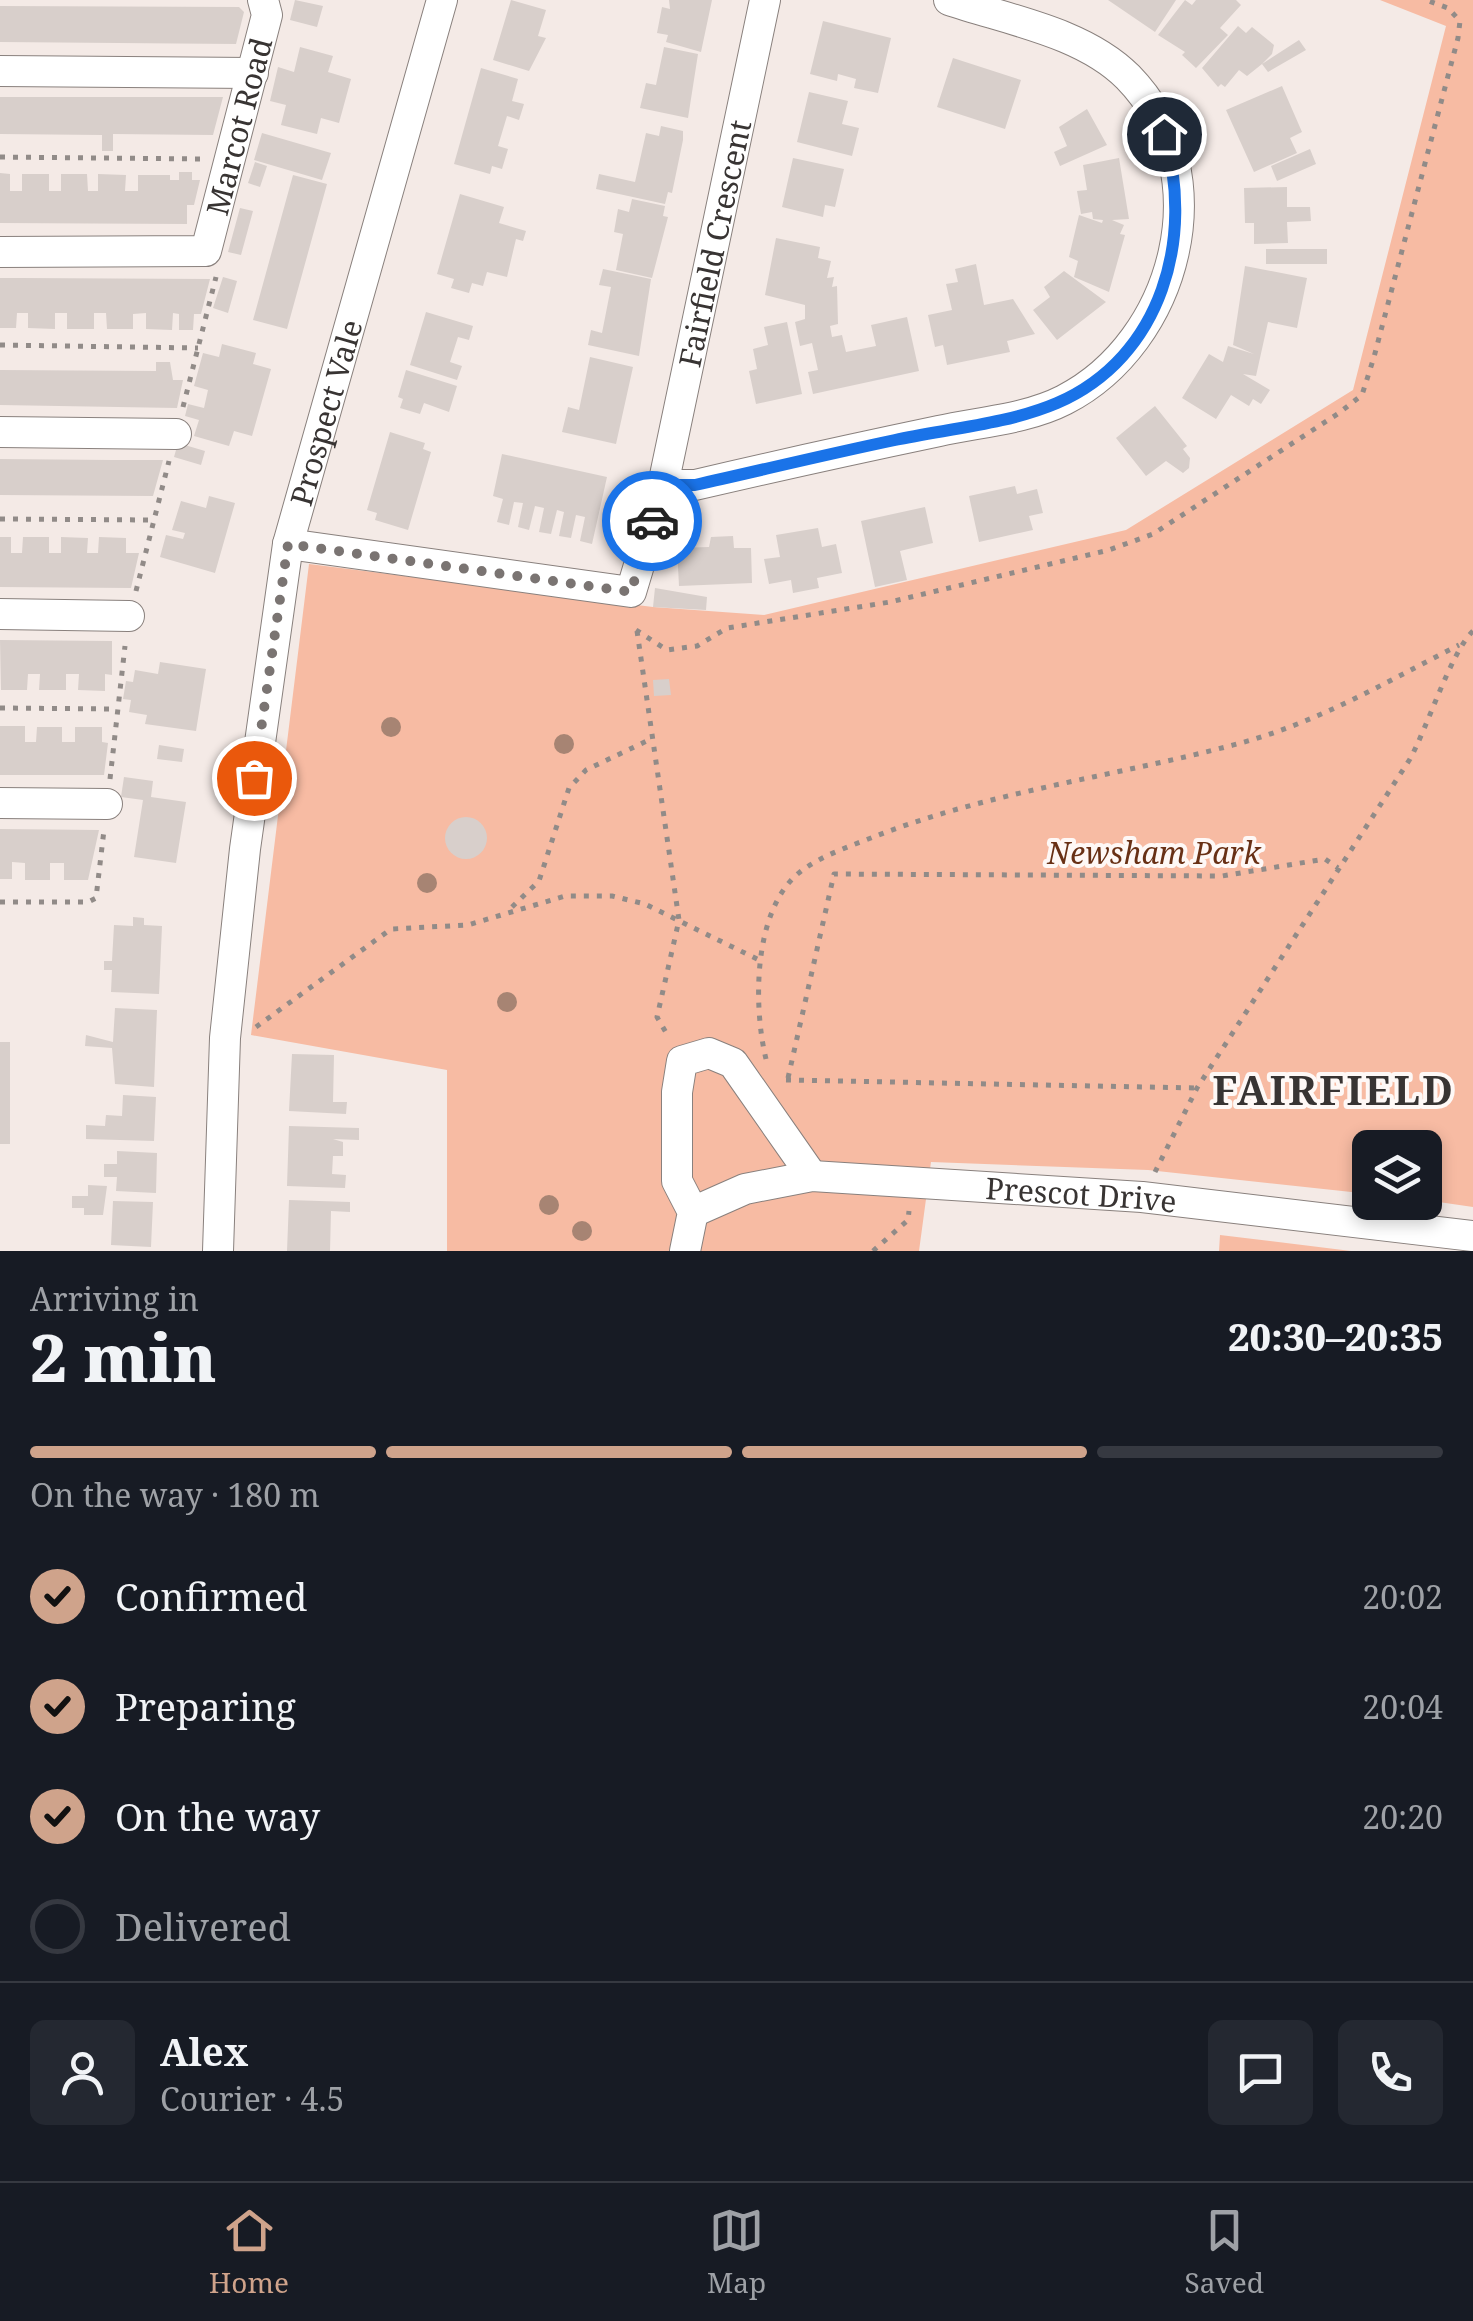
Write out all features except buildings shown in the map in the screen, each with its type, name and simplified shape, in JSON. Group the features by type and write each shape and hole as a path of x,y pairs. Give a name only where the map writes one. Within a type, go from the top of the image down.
{"street":[{"name":"Marcot Road","path":"206,251 267,15 263,0"},
{"name":"Prospect Vale","path":"218,1251 225,1038 245,849 288,544 442,0"},
{"name":"Fairfield Crescent","path":"631,592 663,485 764,0"},
{"path":"663,485 695,485 1039,410 1098,379 1146,324 1169,274 1178,218 1173,162 1152,108 1126,76 1088,46 949,0"},
{"path":"0,71 253,73"},
{"path":"0,252 206,251"},
{"path":"0,432 176,434"},
{"path":"288,544 631,592"},
{"path":"0,614 129,616"},
{"path":"0,803 107,804"},
{"path":"686,1251 693,1212 677,1181 677,1092 682,1061 709,1053 733,1063 812,1176"},
{"name":"Prescot Drive","path":"693,1212 745,1189 812,1176 1142,1197 1473,1236"}],"path":[{"path":"636,630 667,650 697,646 727,628 890,602 1110,550 1153,534 1340,413 1362,395 1374,358 1458,38 1460,21 1448,8 1426,0"},
{"path":"0,157 231,159"},
{"path":"0,902 88,902 96,898 129,616 216,276 206,251"},
{"path":"0,345 198,348"},
{"path":"0,520 154,520"},
{"path":"631,592 679,920 657,1017 682,1061"},
{"path":"1338,868 1324,859 1222,876 834,874 788,1078 782,1083 766,1060 757,1001 760,961 774,908 798,873 839,850 957,808 1238,744 1295,726 1459,645 1473,631"},
{"path":"1142,1197 1196,1088 1417,746 1459,645"},
{"path":"0,708 117,709"},
{"path":"509,911 539,881 569,788 586,770 651,739"},
{"path":"225,1038 252,1030 391,928 468,925 565,896 612,896 679,920 760,961"},
{"path":"788,1078 1196,1088"},
{"path":"872,1251 908,1220 911,1184"}],"green space":[{"name":"Newsham Park","path":"1380,0 1473,0 1473,1207 1442,1202 1442,1130 1352,1130 1352,1192 1148,1170 931,1162 919,1251 447,1251 447,1070 251,1035 309,564 653,607 764,615 1126,530 1353,390 1446,26"},
{"path":"1220,1235 1351,1251 1219,1251"}],"way so far":[{"path":"254,778 288,544 631,592 652,521"}],"district":[{"name":"FAIRFIELD","path":"1334,1089"}],"route":[{"path":"652,521 663,485 695,485 1039,410 1098,379 1131,347 1159,300 1169,274 1178,218 1173,162 1164,134"}]}
